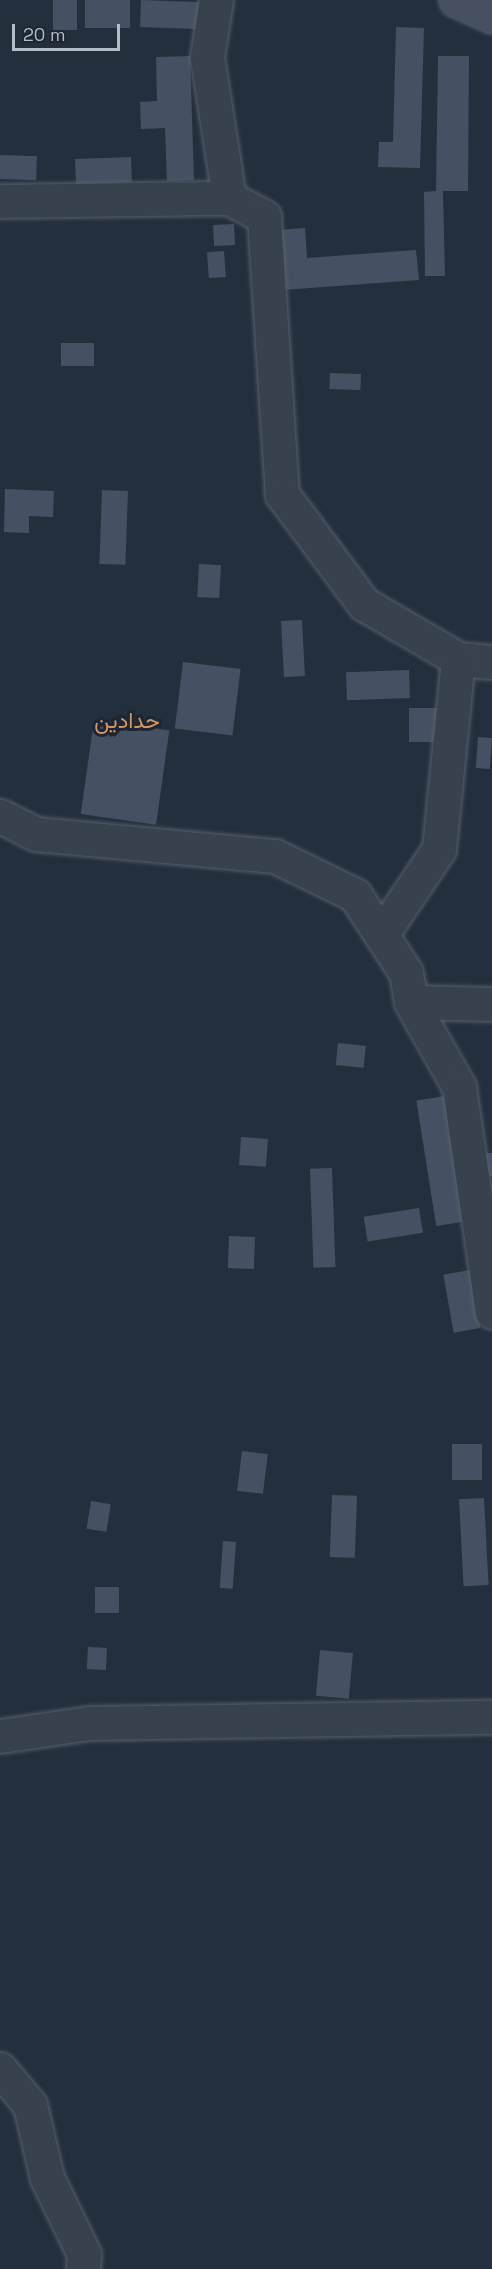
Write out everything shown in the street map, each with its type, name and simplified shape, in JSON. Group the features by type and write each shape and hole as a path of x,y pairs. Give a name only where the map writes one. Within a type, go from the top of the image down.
{"street":[{"path":"216,0 207,57 229,198"},
{"path":"456,0 492,16"},
{"path":"0,201 229,198 264,217 282,494 364,603 458,659 492,662"},
{"path":"381,935 439,849 458,659"},
{"path":"0,816 36,834 275,856 355,894 406,973 411,1002 459,1087 492,1312"},
{"path":"411,1002 492,1004"},
{"path":"0,1736 89,1723 492,1717"},
{"path":"0,2069 30,2105 47,2178 84,2254 83,2269"}],"building":[{"path":"53,0 77,0 77,30 53,30"},
{"path":"85,0 130,0 130,28 85,28"},
{"path":"141,0 203,2 202,29 140,27"},
{"path":"396,27 424,28 420,168 378,167 379,142 393,142"},
{"path":"190,56 194,180 167,181 165,128 141,129 140,102 157,101 156,57"},
{"path":"438,56 469,56 468,191 443,191 445,276 425,276 424,192 436,191"},
{"path":"0,155 37,156 36,180 0,179"},
{"path":"131,157 132,182 76,184 75,159"},
{"path":"234,224 235,245 214,246 213,225"},
{"path":"305,228 307,258 416,250 419,280 283,290 279,230"},
{"path":"224,251 226,277 209,278 207,252"},
{"path":"61,343 94,343 94,366 61,366"},
{"path":"330,373 361,374 360,390 329,389"},
{"path":"5,489 54,491 53,517 29,516 29,533 4,532"},
{"path":"102,490 128,491 125,565 99,564"},
{"path":"199,564 221,565 219,598 197,597"},
{"path":"302,620 305,676 284,677 281,621"},
{"path":"183,662 241,669 232,736 175,729"},
{"path":"409,670 410,698 347,700 346,672"},
{"path":"409,708 438,708 438,742 409,742"},
{"path":"94,720 169,731 156,825 81,814"},
{"path":"478,737 492,738 490,769 476,768"},
{"path":"338,1043 366,1046 364,1068 336,1065"},
{"path":"445,1096 465,1221 436,1226 416,1101"},
{"path":"241,1137 268,1139 266,1167 239,1165"},
{"path":"486,1153 492,1153 492,1176 485,1176"},
{"path":"332,1168 335,1267 313,1268 310,1169"},
{"path":"419,1208 423,1233 368,1241 364,1217"},
{"path":"229,1236 255,1237 254,1269 228,1268"},
{"path":"470,1270 480,1328 454,1333 443,1275"},
{"path":"452,1444 482,1444 482,1480 452,1480"},
{"path":"242,1451 268,1454 263,1494 237,1491"},
{"path":"332,1495 357,1496 355,1558 330,1557"},
{"path":"484,1498 489,1585 464,1586 459,1499"},
{"path":"91,1501 111,1504 106,1532 87,1529"},
{"path":"223,1541 236,1542 233,1589 220,1588"},
{"path":"95,1587 119,1587 119,1613 95,1613"},
{"path":"88,1647 107,1648 106,1670 87,1669"},
{"path":"320,1650 353,1653 349,1699 316,1696"}],"district":[{"name":"حدادين","path":"127,721"}]}
